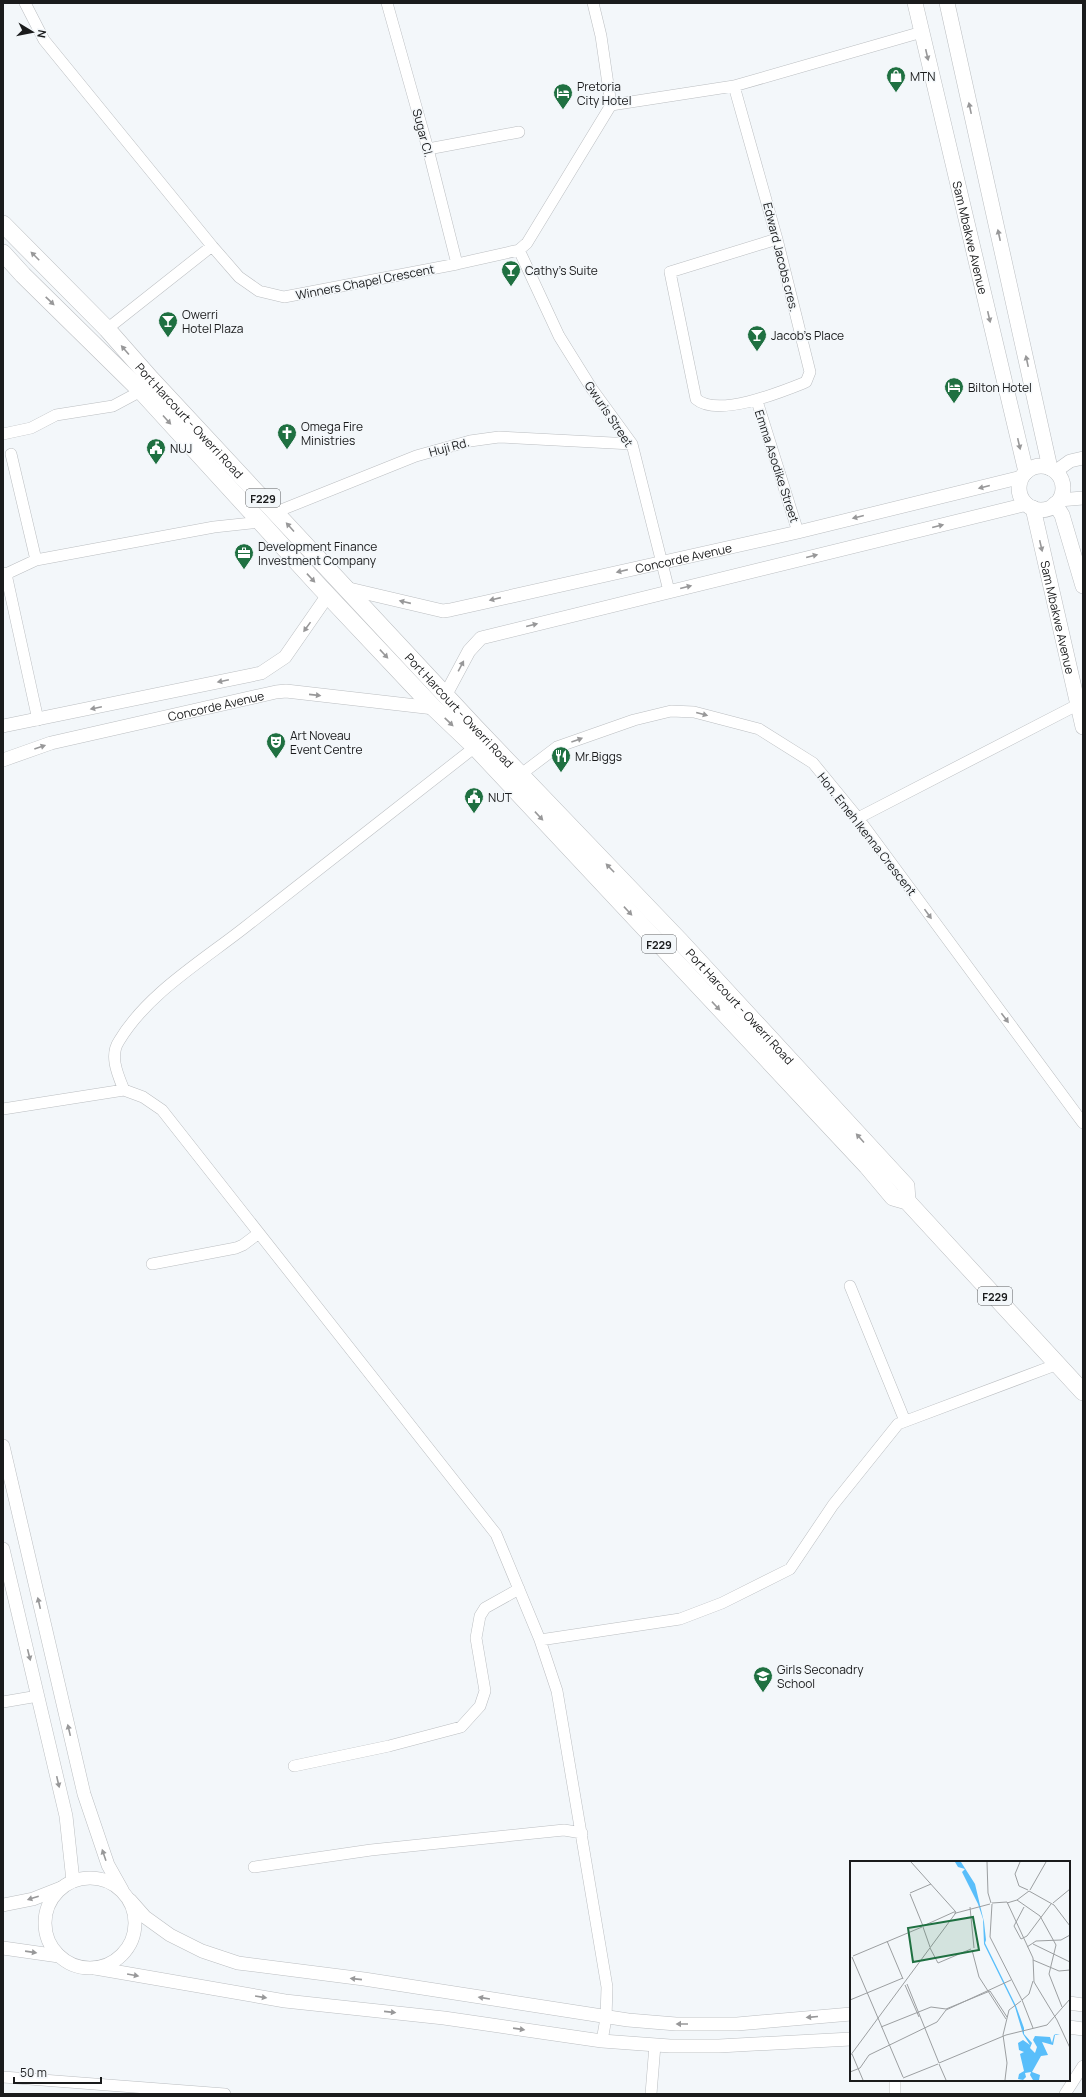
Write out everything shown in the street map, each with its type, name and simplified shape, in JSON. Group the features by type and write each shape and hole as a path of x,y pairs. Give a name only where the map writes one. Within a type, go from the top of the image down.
{"main road":[{"name":"Sam Mbakwe Avenue","path":"915,3 1024,475"},
{"path":"947,3 1053,470 1062,482 1062,494 1057,502 1041,510 1030,506 1020,491 1024,475 1037,466 1053,470"},
{"name":"Port Harcourt - Owerri Road","path":"3,224 107,329 151,379 345,588 440,702 475,747 515,779"},
{"name":"Port Harcourt - Owerri Road","path":"3,253 23,275 141,391 328,595 440,702 515,779 872,1161 893,1197 907,1201 1083,1392"},
{"path":"1057,502 1083,586"},
{"name":"Sam Mbakwe Avenue","path":"1030,506 1083,727"},
{"path":"260,522 276,512"}],"street":[{"name":"Winners Chapel Crescent","path":"25,3 44,40 212,246 239,277 259,291 284,297 457,264 519,250"},
{"name":"Sugar Cl.","path":"387,3 428,149 457,264"},
{"path":"519,250 527,242 611,105 601,36 593,3"},
{"path":"611,105 734,86 922,32"},
{"name":"Edward Jacobs cres.","path":"734,86 777,239 810,372 806,382 757,401 715,406 701,403 696,399 670,272 777,239"},
{"path":"428,149 519,132"},
{"path":"107,329 212,246"},
{"name":"Gwuris Street","path":"519,250 559,336 592,389 632,444 660,562 669,591"},
{"path":"3,434 31,428 62,413 113,406 141,391"},
{"name":"Emma Asodike Street","path":"757,401 798,532"},
{"name":"Huji Rd.","path":"276,512 416,456 470,441 507,437 632,444"},
{"path":"11,454 36,560"},
{"path":"1053,470 1070,461 1083,458"},
{"name":"Concorde Avenue","path":"345,588 443,610 798,532 1024,475"},
{"path":"1057,502 1083,498"},
{"path":"440,702 469,652 481,638 669,591 1030,506"},
{"path":"38,720 5,574 36,560 214,527 260,522"},
{"name":"Concorde Avenue","path":"3,726 262,673 285,657 328,595"},
{"name":"Concorde Avenue","path":"3,760 59,741 276,692 440,702"},
{"path":"858,818 1077,705"},
{"name":"Hon. Emeh Ikenna Crescent","path":"515,779 557,747 634,720 672,711 694,712 759,729 813,763 858,818 1083,1123"},
{"path":"124,1090 117,1073 114,1055 118,1042 142,1011 180,976 239,932 475,747"},
{"path":"3,1109 124,1090 143,1098 162,1110 496,1534 540,1640 557,1691 607,1987 606,2018 602,2041"},
{"path":"152,1264 236,1248 243,1245 259,1233"},
{"path":"850,1286 905,1421"},
{"path":"540,1640 680,1619 722,1603 790,1569 833,1505 898,1424 1058,1364"},
{"path":"3,1446 84,1794 108,1865 126,1895 134,1912 136,1925 133,1938 127,1949 118,1958 107,1965 95,1968"},
{"path":"3,1549 66,1816 68,1884"},
{"path":"294,1766 389,1746 461,1727 480,1706 485,1691 476,1647 480,1616 485,1608 519,1589"},
{"path":"3,1702 38,1696"},
{"path":"254,1867 371,1850 564,1830 582,1832"},
{"path":"3,1905 33,1899 86,1877 99,1878 111,1882 126,1895 145,1917 170,1935 202,1951 238,1963 371,1981 606,2018 676,2024 737,2024 850,2014"},
{"path":"68,1884 53,1896 45,1921 46,1934 51,1946 59,1956 76,1966 277,1999 444,2018 602,2041 655,2045 719,2046 850,2039"},
{"path":"3,1948 59,1956"},
{"path":"1070,2003 1083,2005"},
{"path":"1070,2027 1083,2029"},
{"path":"651,2094 655,2045"},
{"path":"1065,2094 1083,2066"},
{"path":"3,2077 146,2091 225,2094"},
{"path":"895,2081 895,2094"}],"place":[{"name":"MTN","path":"896,93"},
{"name":"Pretoria City Hotel","path":"563,110"},
{"name":"Cathy's Suite","path":"511,287"},
{"name":"Owerri Hotel Plaza","path":"168,338"},
{"name":"Jacob's Place","path":"757,352"},
{"name":"Bilton Hotel","path":"954,404"},
{"name":"Omega Fire Ministries","path":"287,450"},
{"name":"NUJ","path":"156,465"},
{"name":"Development Finance Investment Company","path":"244,570"},
{"name":"Art Noveau Event Centre","path":"276,759"},
{"name":"Mr.Biggs","path":"561,773"},
{"name":"NUT","path":"474,814"},
{"name":"Girls Seconadry School","path":"763,1693"}]}
